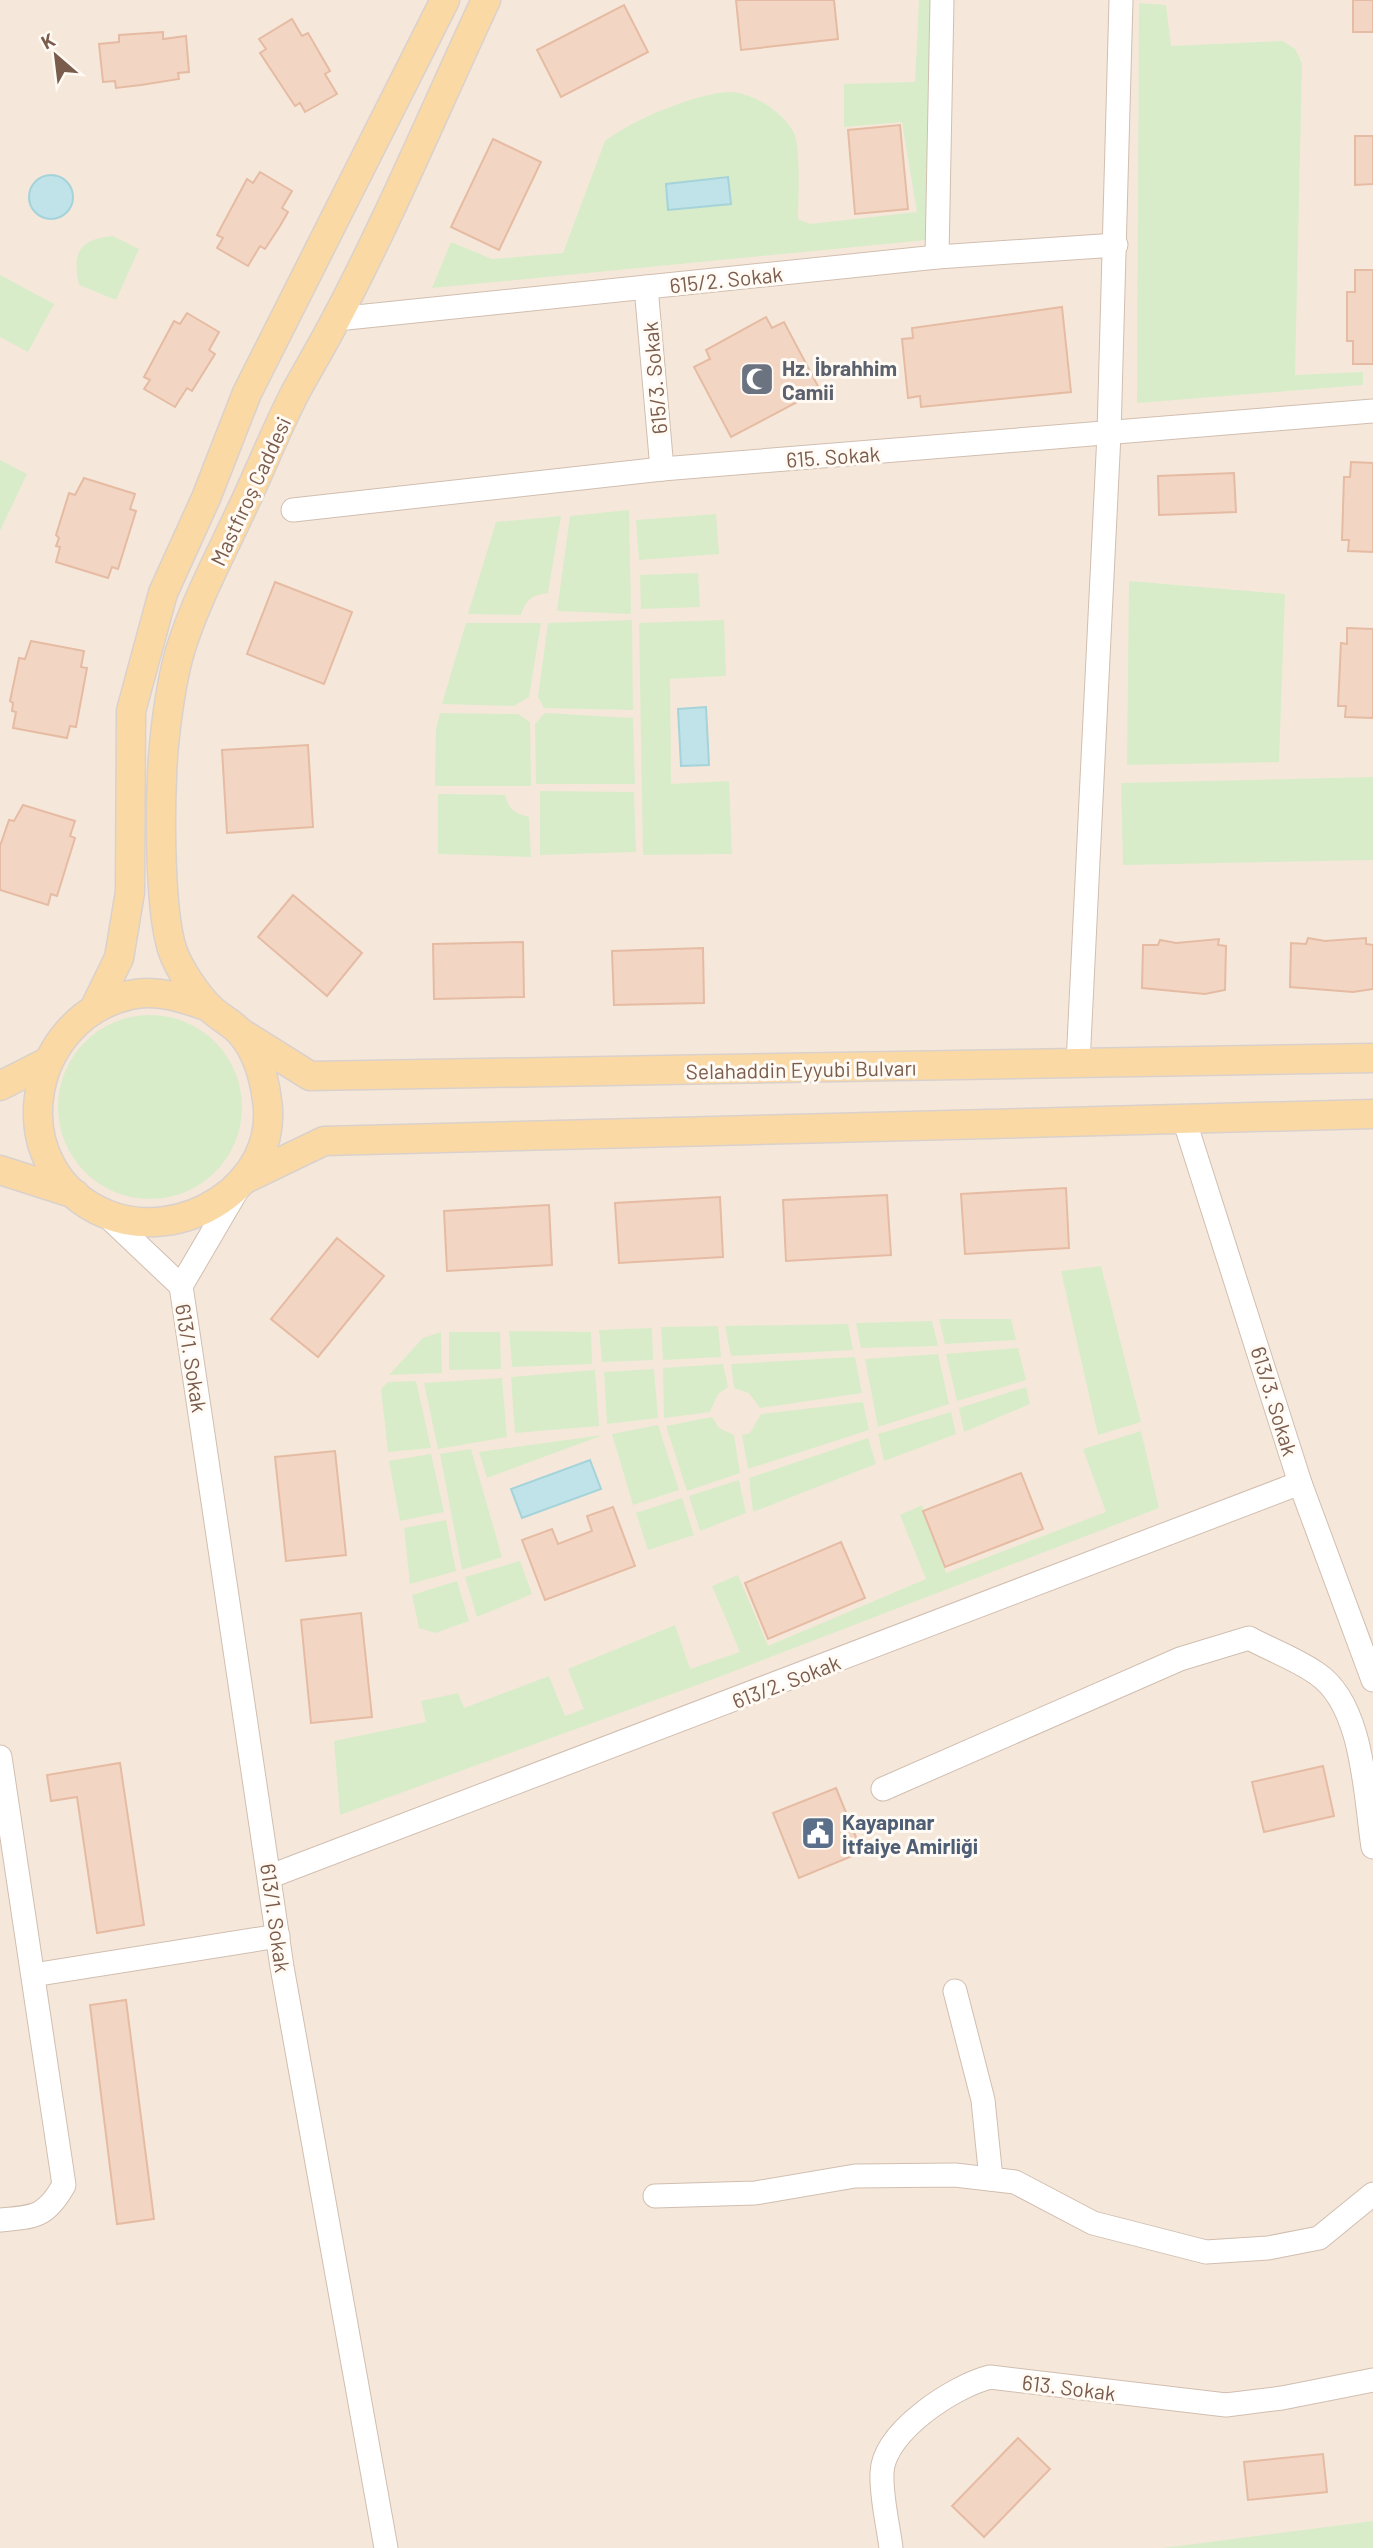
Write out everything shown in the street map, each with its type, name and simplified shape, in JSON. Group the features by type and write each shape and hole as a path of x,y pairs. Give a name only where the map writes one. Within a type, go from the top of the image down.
{"main road":[{"name":"Mastfıroş Caddesi","path":"94,1009 119,958 130,892 131,711 163,593 206,498 247,394 445,0"},
{"name":"Mastfıroş Caddesi","path":"209,1007 173,953 165,906 162,776 181,646 294,396 337,318 486,0"},
{"path":"75,1194 52,1166 39,1133 37,1097 47,1062 66,1031 94,1009 132,995 172,994 209,1007 240,1033 261,1067 268,1106 262,1146 243,1180"},
{"name":"Selahaddin Eyyubi Bulvarı","path":"240,1033 310,1076 1373,1058"},
{"path":"0,1086 47,1062"},
{"path":"0,1170 75,1194 105,1214 139,1223 175,1222 213,1207 243,1180 324,1141 1373,1114"}],"street":[{"path":"937,257 942,0"},
{"path":"1078,1064 1109,434 1121,0"},
{"name":"615/2. Sokak","path":"337,318 937,257 1116,245"},
{"name":"615/3. Sokak","path":"646,287 662,469"},
{"name":"615. Sokak","path":"293,510 662,469 1373,411"},
{"name":"613/3. Sokak","path":"1184,1119 1300,1483 1373,1680"},
{"path":"105,1214 181,1286 243,1180"},
{"name":"613/1. Sokak","path":"181,1286 278,1936 386,2548"},
{"name":"613/2. Sokak","path":"271,1876 1300,1483"},
{"path":"883,1789 1180,1659 1249,1639 1318,1673 1333,1688 1353,1724 1373,1847"},
{"path":"0,1757 64,2185 52,2205 35,2217 0,2220"},
{"path":"33,1975 278,1936"},
{"path":"955,1991 983,2101 991,2179"},
{"path":"655,2196 755,2193 855,2176 954,2175 1015,2182 1093,2222 1206,2252 1268,2248 1319,2238 1373,2194"},
{"name":"613. Sokak","path":"891,2548 881,2471 893,2442 945,2396 976,2381 990,2377 1227,2405 1282,2399 1373,2381"}],"shaded area":[{"path":"0,0 1373,0 1373,2548 0,2548"}],"green space":[{"path":"919,0 933,0 927,240 432,288 451,242 492,259 563,253 605,141 630,125 664,109 715,94 729,92 748,95 775,111 789,125 798,150 798,219 810,224 917,212 902,122 844,127 844,84 915,82"},
{"path":"1139,3 1166,5 1171,46 1283,41 1295,49 1302,63 1295,375 1363,372 1363,385 1137,403"},
{"path":"113,236 139,249 116,300 79,285 77,274 78,256 85,244"},
{"path":"0,275 54,304 28,352 0,337"},
{"path":"0,460 27,474 0,531"},
{"path":"629,510 631,614 557,611 570,516"},
{"path":"716,514 719,554 639,560 636,520"},
{"path":"561,516 548,593 530,599 521,615 468,614 496,522"},
{"path":"698,573 700,607 641,609 640,575"},
{"path":"1129,581 1285,594 1279,762 1127,765"},
{"path":"632,620 633,710 544,708 538,697 548,623"},
{"path":"724,620 726,676 670,679 671,784 729,781 732,854 643,855 639,623"},
{"path":"466,623 541,623 529,697 514,706 442,704"},
{"path":"440,713 518,714 530,722 531,786 435,786 436,729"},
{"path":"545,713 633,718 635,784 536,784 535,724"},
{"path":"1373,777 1373,860 1123,865 1121,783"},
{"path":"540,791 634,792 636,852 540,855"},
{"path":"438,794 505,795 513,810 529,817 531,857 438,854"},
{"path":"150,1015 185,1022 201,1030 215,1042 227,1056 235,1072 242,1107 235,1142 227,1158 215,1172 201,1184 185,1192 150,1199 115,1192 99,1184 85,1172 73,1158 65,1142 58,1107 65,1072 73,1056 85,1042 99,1030 115,1022"},
{"path":"1101,1266 1141,1422 1098,1435 1061,1271"},
{"path":"939,1319 1011,1319 1016,1340 945,1344"},
{"path":"932,1321 938,1346 861,1348 856,1323"},
{"path":"848,1324 853,1350 731,1356 725,1326"},
{"path":"718,1326 721,1357 663,1360 661,1327"},
{"path":"652,1328 653,1360 602,1362 599,1330"},
{"path":"509,1331 591,1332 592,1364 512,1367"},
{"path":"441,1332 442,1373 389,1375 423,1338"},
{"path":"449,1332 500,1332 501,1369 449,1370"},
{"path":"1018,1348 1026,1380 957,1401 946,1354"},
{"path":"938,1354 949,1404 878,1427 865,1359"},
{"path":"855,1357 862,1393 760,1408 749,1393 734,1388 731,1364"},
{"path":"723,1364 728,1387 718,1394 710,1412 664,1418 663,1368"},
{"path":"654,1369 658,1418 607,1424 604,1372"},
{"path":"595,1370 599,1426 515,1433 511,1377"},
{"path":"502,1378 507,1437 438,1449 424,1383"},
{"path":"416,1381 431,1448 388,1452 381,1389 388,1382"},
{"path":"1026,1387 1030,1404 964,1432 959,1408"},
{"path":"863,1402 869,1430 748,1469 742,1435 750,1433 761,1414"},
{"path":"951,1412 956,1434 884,1461 878,1434"},
{"path":"712,1417 719,1428 734,1435 740,1473 687,1491 666,1426"},
{"path":"658,1425 679,1490 633,1505 612,1434"},
{"path":"1141,1431 1159,1508 716,1678 340,1815 334,1741 426,1722 421,1701 458,1693 464,1708 549,1676 565,1716 584,1709 568,1669 675,1625 690,1669 740,1652 712,1586 738,1575 768,1646 926,1579 900,1515 922,1505 946,1573 1106,1512 1083,1449"},
{"path":"603,1435 487,1478 479,1452"},
{"path":"868,1438 876,1464 753,1512 749,1478"},
{"path":"471,1449 502,1557 462,1570 440,1454"},
{"path":"431,1454 444,1512 400,1521 389,1461"},
{"path":"739,1480 746,1513 700,1531 689,1496"},
{"path":"682,1498 694,1535 648,1550 636,1513"},
{"path":"446,1520 456,1571 410,1584 404,1528"},
{"path":"520,1561 532,1594 477,1617 465,1577"},
{"path":"457,1581 469,1621 435,1633 419,1628 412,1595"},
{"path":"1373,2521 1373,2548 1163,2548"}],"water":[{"path":"51,175 66,182 73,197 66,212 51,219 36,212 29,197 36,182"},
{"path":"728,177 731,204 668,210 666,184"},
{"path":"706,707 709,765 681,766 678,709"},
{"path":"590,1460 601,1489 522,1518 511,1489"}],"building":[{"path":"736,0 834,0 838,39 741,50"},
{"path":"1353,0 1373,0 1373,32 1353,32"},
{"path":"624,5 648,52 561,97 537,50"},
{"path":"292,19 302,36 308,33 330,71 325,74 337,94 305,112 300,103 295,106 260,53 266,49 259,39"},
{"path":"163,32 163,39 186,36 189,72 178,73 179,79 116,88 115,81 103,82 99,44 119,42 119,35"},
{"path":"900,125 908,209 855,214 848,130"},
{"path":"1355,136 1373,136 1373,184 1355,185"},
{"path":"493,139 541,162 499,250 451,227"},
{"path":"260,172 292,191 282,208 288,212 280,226 265,249 260,246 248,266 217,248 223,238 217,235 247,179 253,183"},
{"path":"1355,270 1373,270 1373,364 1353,364 1353,341 1347,341 1347,292 1355,292"},
{"path":"1062,307 1071,392 921,407 920,396 908,398 902,339 913,338 912,328"},
{"path":"187,313 219,332 209,350 215,354 192,391 187,388 175,407 144,389 150,380 144,377 174,321 180,324"},
{"name":"Hz. İbrahhim Camii","path":"766,317 772,328 784,322 820,390 731,437 694,367 710,359 706,350"},
{"path":"1351,462 1373,463 1373,552 1348,551 1349,540 1342,540 1344,477 1350,477"},
{"path":"1234,473 1236,512 1159,515 1158,476"},
{"path":"84,478 135,494 130,509 136,511 118,569 112,567 108,578 56,562 60,547 56,546 59,538 56,535 69,493 75,495"},
{"path":"275,582 352,612 324,684 247,654"},
{"path":"1347,628 1373,629 1373,718 1345,717 1346,706 1338,706 1341,643 1347,644"},
{"path":"31,641 84,651 81,667 87,668 76,727 70,726 67,738 13,728 16,712 12,711 13,703 10,701 19,658 25,659"},
{"path":"308,745 313,827 227,833 222,750"},
{"path":"23,805 75,821 70,836 75,838 57,896 51,894 48,905 0,890 0,846 9,820 14,821"},
{"path":"293,895 362,953 327,996 258,937"},
{"path":"1308,938 1325,941 1366,938 1366,944 1373,945 1373,989 1353,992 1290,987 1291,943 1306,944"},
{"path":"1219,939 1218,945 1226,946 1225,990 1205,994 1142,988 1143,945 1158,945 1160,940 1176,943"},
{"path":"523,942 524,997 434,999 433,944"},
{"path":"703,948 704,1003 614,1005 612,951"},
{"path":"1066,1188 1069,1248 965,1254 961,1194"},
{"path":"887,1195 891,1255 786,1261 783,1200"},
{"path":"720,1197 723,1257 619,1263 615,1203"},
{"path":"549,1205 552,1265 447,1271 444,1211"},
{"path":"337,1238 384,1276 318,1357 271,1319"},
{"path":"335,1451 346,1555 286,1561 275,1457"},
{"path":"1021,1473 1043,1529 945,1567 923,1511"},
{"path":"613,1507 635,1566 545,1600 522,1540 552,1529 558,1544 592,1531 587,1516"},
{"path":"841,1542 865,1598 768,1639 745,1583"},
{"path":"361,1613 372,1717 311,1723 301,1620"},
{"path":"120,1763 144,1925 97,1933 77,1797 51,1801 47,1775"},
{"path":"1323,1766 1334,1816 1264,1832 1252,1782"},
{"name":"Kayapınar İtfaiye Amirliği","path":"836,1788 862,1852 799,1878 773,1813"},
{"path":"126,2000 154,2219 117,2224 90,2005"},
{"path":"1018,2438 1050,2469 984,2537 952,2506"},
{"path":"1323,2454 1327,2492 1248,2500 1244,2462"}],"place":[{"name":"Hz. İbrahhim Camii","path":"757,379"},
{"name":"Kayapınar İtfaiye Amirliği","path":"818,1833"}]}
